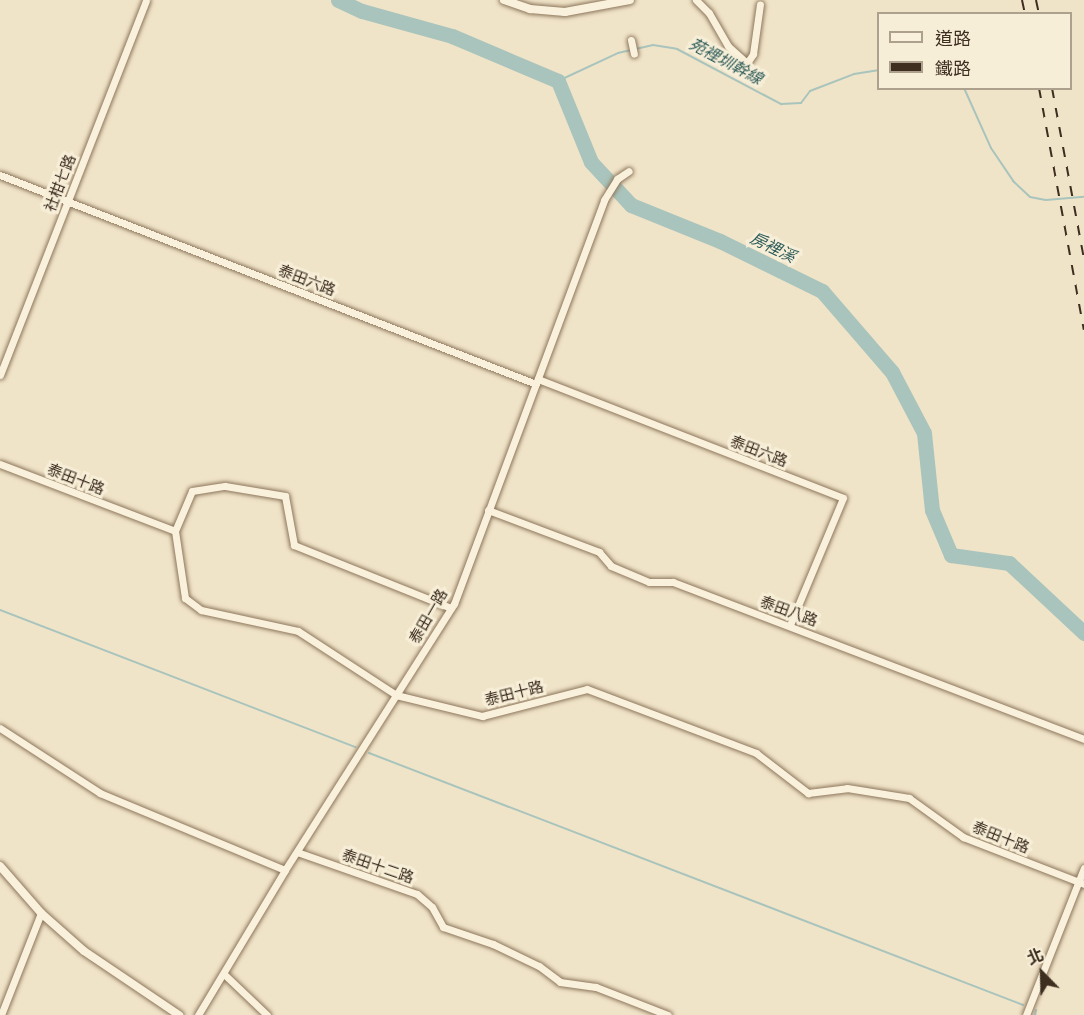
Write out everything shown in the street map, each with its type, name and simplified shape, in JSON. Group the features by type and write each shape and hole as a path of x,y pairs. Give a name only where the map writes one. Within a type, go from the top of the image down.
{"street":[{"name":"社柑七路","path":"0,375 146,0"},
{"path":"504,0 530,9 565,12 630,0"},
{"path":"696,0 709,13 728,46 747,63 753,54 760,4"},
{"path":"631,40 634,54"},
{"name":"泰田一路","path":"198,1015 225,975 285,870 451,608 607,193 617,179 629,171"},
{"name":"泰田六路","path":"0,175 843,498 790,626"},
{"name":"泰田十路","path":"0,464 175,531 185,598 201,609 298,631 396,695 482,716 587,689 756,753 808,793 847,788 909,798 963,837 1081,883"},
{"path":"175,531 192,491 225,486 285,496 294,545 451,608"},
{"name":"泰田八路","path":"488,510 599,552 611,566 649,582 672,582 1084,739"},
{"path":"0,728 100,793 285,870"},
{"name":"泰田十二路","path":"297,852 417,894 432,907 443,927 493,944 539,966 560,982 596,987 668,1015"},
{"path":"0,866 41,913 84,951 179,1015"},
{"path":"1026,1015 1081,883 1084,868"},
{"path":"1,1015 41,913"},
{"path":"225,975 267,1015"}],"waterway":[{"name":"房裡溪","path":"338,0 362,11 452,36 558,81 591,162 631,205 720,241 822,291 892,372 924,433 932,510 951,555 1009,563 1084,633"},
{"name":"苑裡圳幹線","path":"558,81 618,53 653,45 677,49 781,104 801,103 810,91 854,74 877,70"},
{"name":"苑裡圳幹線","path":"965,90 991,148 1013,181 1030,197 1046,200 1084,197"},
{"path":"0,610 355,747"},
{"path":"369,753 1023,1005"},
{"path":"1035,1015 1036,1010"}],"railway":[{"path":"1022,0 1025,12"},
{"path":"1036,0 1039,12"},
{"path":"1039,90 1084,330"},
{"path":"1052,90 1084,259"}]}
